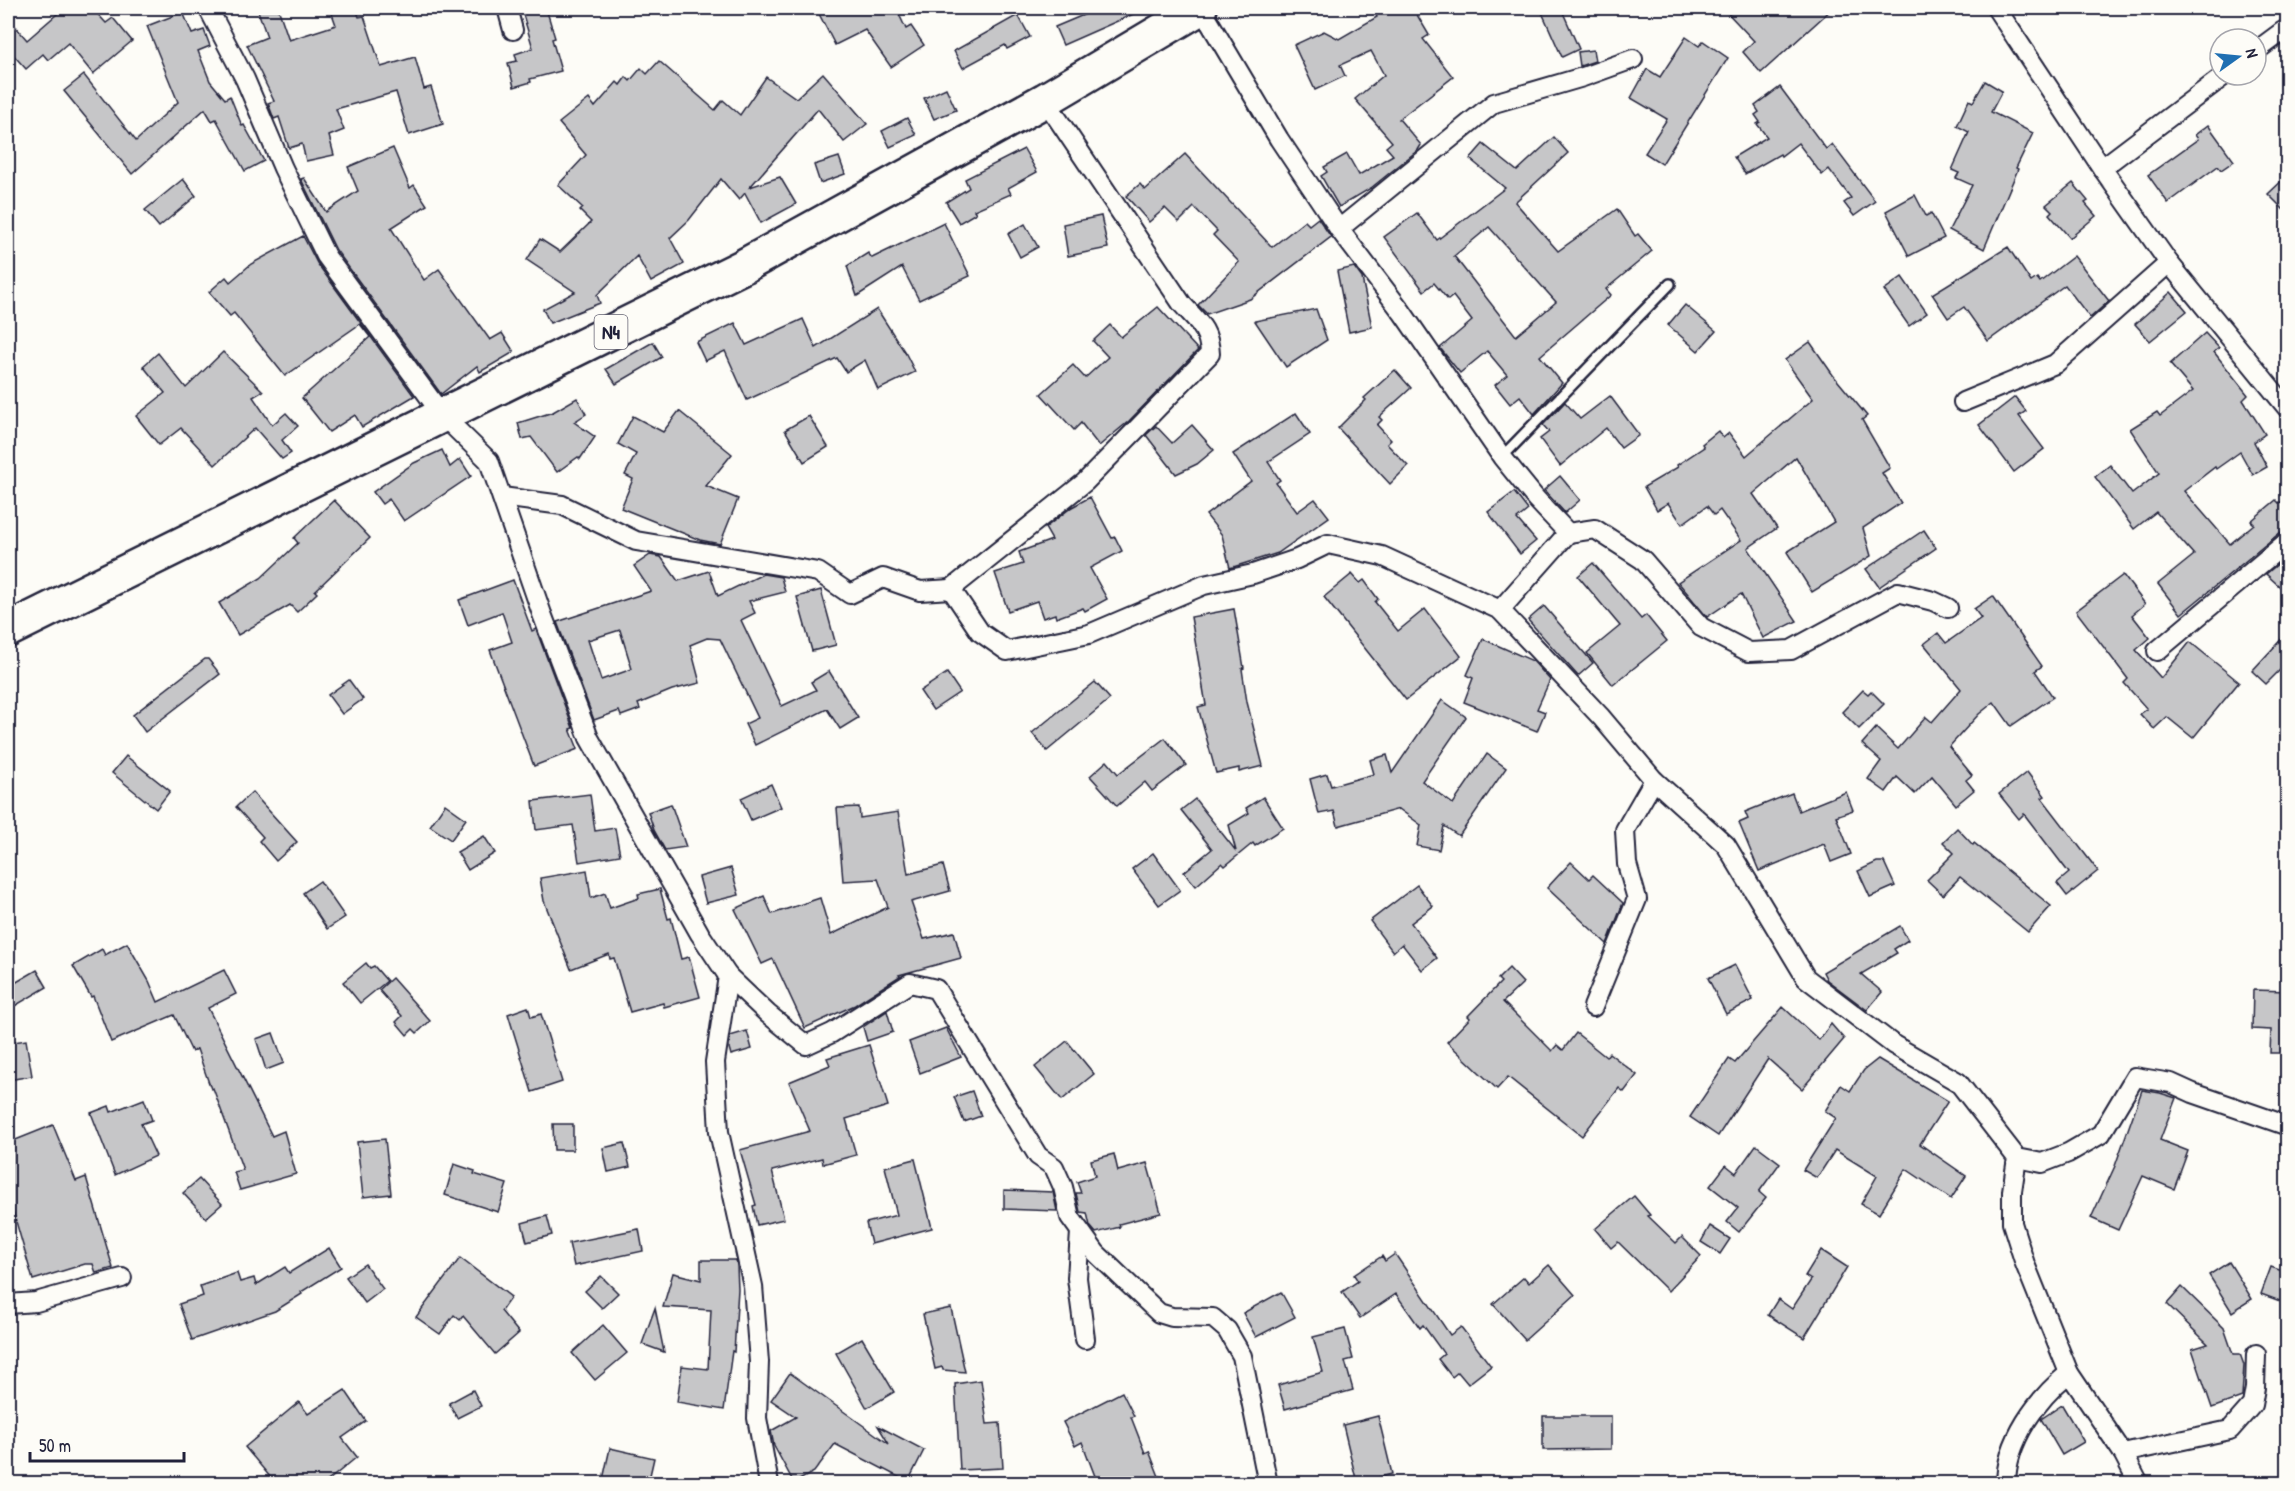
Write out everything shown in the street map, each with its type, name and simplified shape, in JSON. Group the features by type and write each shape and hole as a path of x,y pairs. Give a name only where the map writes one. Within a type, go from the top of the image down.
{"highway":[{"name":"N4","path":"8,630 744,266 1045,100 1200,8"}],"street":[{"path":"208,8 245,80 283,168 326,256 443,416 489,461 542,614 589,738 700,934 728,976 768,1014 806,1045 832,1033 910,983 936,989 1038,1156 1054,1167 1064,1187 1070,1217 1096,1253 1159,1313 1173,1317 1213,1318 1227,1330 1242,1356 1268,1484"},
{"path":"507,8 513,30"},
{"path":"1200,8 1279,140 1339,229 1402,312 1502,457 1536,499 1568,533"},
{"path":"1996,8 2102,168 2169,263 2287,407"},
{"path":"2268,42 2283,31"},
{"path":"1339,229 1494,103 1583,77 1633,59"},
{"path":"2102,168 2209,87"},
{"path":"502,497 562,506 636,541 818,572 850,594 883,578 920,591 951,589 1085,482 1210,354 1205,330 1182,304 1045,100"},
{"path":"1963,402 2055,364 2169,263"},
{"path":"1500,610 1568,533 1595,529 1643,560 1701,627 1749,652 1791,650 1898,592 1933,601 1948,608"},
{"path":"2157,651 2288,541"},
{"path":"951,589 980,632 1007,651 1089,634 1204,585 1253,574 1297,559 1328,544 1382,556 1500,610 1602,717 1654,780 1725,845 1806,978 1894,1045 1959,1082 2017,1158 2042,1163 2068,1153 2101,1134 2135,1077 2171,1083 2288,1126"},
{"path":"1593,1007 1637,899 1627,864 1624,830 1654,780"},
{"path":"728,976 715,1062 719,1132 753,1286 759,1362 757,1418 769,1484"},
{"path":"2017,1158 2012,1191 2012,1223 2025,1264 2069,1373 2123,1453 2139,1484"},
{"path":"1080,1232 1077,1278 1085,1339"},
{"path":"8,1304 36,1302 122,1278"},
{"path":"2123,1453 2230,1430 2252,1405 2256,1354"},
{"path":"2006,1484 2016,1437 2053,1386 2069,1373"}],"lane":[{"path":"1502,457 1670,284"}],"building":[{"path":"64,8 92,8 106,23 113,18 132,41 93,74 68,43 48,60 43,54 26,69 8,49 8,18 27,40"},
{"path":"257,8 278,8 289,40 336,25 330,8 356,8 359,17 364,16 381,67 415,57 424,89 431,87 443,124 409,135 396,92 336,109 344,130 329,136 334,155 306,161 302,144 289,148 279,117 274,119 268,103 274,101 247,45 267,37"},
{"path":"521,8 546,8 555,38 552,39 561,71 530,79 531,82 514,87 508,63 517,61 515,54 533,48"},
{"path":"816,8 896,8 906,29 911,26 924,45 891,67 865,30 835,45"},
{"path":"1100,8 1147,8 1063,45 1055,27"},
{"path":"1384,8 1413,8 1429,35 1423,39 1453,77 1399,119 1421,145 1418,150 1371,188 1339,207 1321,176 1327,172 1324,167 1347,154 1359,175 1393,155 1386,147 1392,142 1355,99 1384,75 1371,51 1340,65 1345,76 1315,90 1294,45 1324,31 1339,39 1377,17 1375,13"},
{"path":"1540,8 1561,8 1579,49 1562,57"},
{"path":"1723,8 1833,8 1761,73 1743,52 1754,41"},
{"path":"183,12 192,34 204,30 210,46 198,51 210,81 225,99 230,96 242,126 244,125 264,161 245,171 216,119 212,121 205,109 132,174 64,91 84,75 136,141 178,102 147,26"},
{"path":"1018,15 1030,37 1007,49 1005,45 963,68 954,51"},
{"path":"1686,37 1699,46 1703,41 1728,58 1662,164 1645,153 1667,119 1631,98 1647,69 1660,77"},
{"path":"1593,50 1595,61 1580,66 1578,52"},
{"path":"659,61 715,110 723,100 740,115 766,77 796,98 823,73 867,124 844,142 818,109 750,187 780,177 796,204 761,223 745,193 739,200 721,179 689,220 670,238 684,264 651,282 637,256 597,295 600,303 550,323 543,309 575,292 527,260 540,239 560,252 591,222 580,211 583,208 558,185 586,155 559,123 589,99 595,107 617,82 620,85 626,77 630,81 641,68 647,74"},
{"path":"1985,81 2002,91 1991,112 2033,133 2016,168 2018,169 1984,249 1949,230 1972,185 1956,178 1959,173 1952,170 1969,132 1957,126 1969,100 1973,102"},
{"path":"1780,87 1826,149 1832,144 1875,201 1854,216 1844,203 1851,198 1829,169 1822,175 1798,143 1781,156 1780,154 1745,174 1734,157 1767,137 1757,124 1760,122 1755,115 1759,112 1755,106"},
{"path":"946,88 956,110 934,119 924,98"},
{"path":"907,118 916,135 890,147 882,131"},
{"path":"2208,125 2234,161 2221,170 2218,166 2168,203 2148,175 2198,139 2195,135"},
{"path":"1554,137 1568,153 1515,202 1558,251 1617,209 1635,236 1638,234 1652,251 1606,289 1611,295 1540,356 1562,383 1534,414 1520,396 1510,404 1495,385 1507,375 1487,351 1460,373 1440,348 1472,321 1453,296 1448,300 1434,283 1424,291 1384,237 1417,213 1437,240 1505,188 1470,159 1483,144 1517,171","holes":["1489,227 1556,302 1516,336 1454,256"]},
{"path":"393,148 410,188 414,185 427,205 391,228 424,280 439,269 490,340 502,333 514,352 480,372 477,366 441,394 336,250 301,179 304,178 326,212 358,191 348,167"},
{"path":"1024,149 1037,172 1008,188 1011,194 974,210 976,213 959,223 946,202 969,188 965,179"},
{"path":"1185,154 1272,247 1305,221 1309,225 1318,218 1331,237 1250,299 1207,314 1198,305 1239,262 1213,235 1217,231 1194,207 1179,222 1165,208 1149,222 1126,196 1140,184 1145,190"},
{"path":"839,157 845,174 820,183 814,165"},
{"path":"2288,175 2288,214 2268,194"},
{"path":"183,179 196,196 159,227 145,210"},
{"path":"2073,183 2088,201 2085,203 2096,216 2070,238 2049,214 2052,211 2046,205"},
{"path":"1915,195 1926,216 1931,213 1944,238 1909,256 1886,211"},
{"path":"1101,216 1108,248 1068,256 1063,224"},
{"path":"944,223 970,276 919,300 902,267 857,296 847,266 868,253 872,258"},
{"path":"1025,224 1038,247 1020,257 1008,234"},
{"path":"303,236 317,263 414,396 362,427 355,415 329,432 302,398 370,337 360,324 285,376 234,313 230,316 209,292 226,277 230,282 251,264"},
{"path":"2008,247 2031,282 2037,278 2040,282 2074,256 2109,301 2090,318 2065,285 1988,341 1964,307 1948,318 1932,294"},
{"path":"1354,267 1362,278 1372,327 1349,332 1337,271"},
{"path":"1902,277 1927,313 1909,326 1884,290"},
{"path":"2171,292 2187,311 2150,341 2135,324"},
{"path":"1685,305 1716,331 1698,351 1668,325"},
{"path":"1158,307 1198,350 1129,421 1099,446 1081,423 1074,430 1041,394 1073,365 1085,378 1108,357 1093,341 1110,325 1121,337"},
{"path":"877,309 915,372 878,390 865,360 846,372 837,358 747,400 725,351 705,361 696,342 735,323 746,345 803,319 816,348"},
{"path":"1316,309 1327,340 1286,367 1255,321"},
{"path":"2205,333 2219,348 2214,352 2248,395 2243,400 2265,434 2254,442 2267,467 2253,475 2240,452 2216,469 2215,467 2184,491 2230,544 2254,524 2251,521 2276,500 2279,503 2288,497 2288,530 2281,532 2181,614 2158,584 2194,555 2156,512 2134,529 2095,477 2110,465 2132,494 2159,473 2130,429 2157,412 2160,416 2193,391 2170,364"},
{"path":"653,342 662,357 616,384 606,369"},
{"path":"1810,342 1833,375 1867,416 1862,420 1890,468 1882,473 1901,503 1863,528 1871,556 1812,592 1787,552 1834,522 1796,457 1753,494 1777,528 1748,548 1797,621 1763,638 1741,594 1707,617 1678,582 1741,540 1720,510 1714,515 1707,506 1682,524 1668,503 1657,510 1644,487 1678,467 1677,465 1704,447 1702,444 1718,431 1723,438 1729,433 1746,456 1813,399 1785,360"},
{"path":"223,352 263,391 253,397 272,425 286,413 298,426 282,440 291,453 282,459 255,428 215,465 181,428 159,445 136,416 165,393 143,366 158,353 186,388"},
{"path":"1395,370 1411,388 1379,417 1382,420 1377,425 1391,440 1387,444 1408,466 1390,484 1338,428 1366,400 1364,398"},
{"path":"1610,396 1639,435 1621,448 1606,428 1560,466 1540,439 1549,432 1543,425 1565,402 1580,419"},
{"path":"2015,397 2026,411 2019,416 2044,449 2014,472 1979,425"},
{"path":"577,398 586,414 574,422 595,437 580,459 578,457 557,472 531,437 522,439 518,423 553,412"},
{"path":"679,411 732,454 706,486 738,499 720,544 700,540 621,508 633,479 625,475 636,454 618,444 633,416 663,432"},
{"path":"1296,413 1310,434 1268,462 1280,480 1276,483 1297,512 1315,499 1329,517 1278,553 1230,568 1222,535 1206,515 1251,481 1233,454"},
{"path":"809,416 828,447 804,462 785,430"},
{"path":"1192,425 1214,450 1197,464 1176,474 1146,435 1156,426 1172,443"},
{"path":"442,450 450,467 460,459 471,476 404,521 389,499 382,504 373,492 414,463"},
{"path":"1560,476 1580,500 1565,513 1544,490"},
{"path":"1514,492 1528,510 1517,519 1536,541 1520,554 1488,512"},
{"path":"1090,497 1112,538 1115,537 1122,551 1090,568 1107,599 1085,611 1083,608 1056,618 1055,614 1043,618 1037,601 1008,611 995,573 1023,564 1019,552 1052,540 1045,528 1072,507"},
{"path":"334,500 370,538 315,591 317,593 297,612 290,605 238,635 219,603 261,578 298,543 294,538"},
{"path":"1924,530 1936,548 1879,587 1866,569"},
{"path":"650,555 661,557 678,581 709,571 718,596 763,574 781,577 785,592 749,601 755,613 741,620 782,706 816,690 811,682 829,671 858,718 840,729 827,709 755,745 745,724 758,718 720,639 707,638 690,645 700,683 672,690 638,704 640,709 621,716 619,711 594,720 557,622 651,591 634,566","holes":["620,630 632,669 601,680 588,640"]},
{"path":"2285,558 2288,561 2288,594 2266,574"},
{"path":"1593,563 1641,619 1646,615 1667,641 1613,685 1587,653 1620,626 1578,576"},
{"path":"1352,574 1360,583 1364,580 1378,599 1375,602 1398,631 1425,609 1461,656 1406,700 1324,597"},
{"path":"2123,575 2145,604 2132,615 2150,638 2136,650 2161,678 2190,642 2239,682 2193,738 2167,717 2154,729 2140,714 2147,709 2124,683 2128,679 2076,611"},
{"path":"513,580 532,631 536,629 573,728 570,729 578,749 534,766 490,650 512,642 502,612 468,625 459,600"},
{"path":"821,590 836,645 812,651 797,597"},
{"path":"1993,596 2042,666 2035,671 2053,697 2011,726 1994,702 1979,714 1949,747 1972,775 1966,780 1974,790 1956,805 1932,776 1915,794 1897,777 1886,792 1868,779 1881,761 1862,744 1876,728 1898,749 1926,717 1932,722 1961,689 1924,644 1938,633 1946,643 1981,618 1974,609"},
{"path":"1544,606 1593,663 1578,676 1528,620"},
{"path":"1234,609 1247,702 1263,766 1239,772 1239,768 1216,773 1198,707 1206,705 1191,617"},
{"path":"2288,632 2288,662 2266,684 2252,671"},
{"path":"1483,639 1533,661 1550,680 1537,709 1545,712 1537,731 1464,702 1473,678 1467,675"},
{"path":"208,659 220,674 145,732 133,715"},
{"path":"947,673 960,692 933,710 920,691"},
{"path":"349,680 363,699 342,714 328,695"},
{"path":"1095,682 1110,699 1047,751 1032,733"},
{"path":"1863,690 1868,694 1871,691 1884,704 1859,729 1842,712"},
{"path":"1442,700 1466,717 1422,781 1453,804 1487,754 1506,768 1459,836 1444,826 1439,850 1417,846 1421,825 1399,809 1338,826 1334,811 1319,814 1310,779 1327,774 1331,786 1374,774 1370,760 1387,755 1392,773"},
{"path":"1165,738 1186,765 1152,791 1145,782 1117,806 1090,776 1107,761 1118,774"},
{"path":"126,756 170,791 156,809 112,773"},
{"path":"2027,772 2045,796 2042,798 2098,871 2067,896 2057,883 2069,873 2024,814 2019,819 1999,794"},
{"path":"771,784 781,807 751,820 741,798"},
{"path":"252,792 297,842 276,861 259,841 263,837 236,807"},
{"path":"1846,792 1853,810 1836,816 1851,854 1831,862 1824,844 1759,871 1739,823 1748,819 1745,812 1792,793 1799,811"},
{"path":"590,794 595,831 615,828 620,855 579,862 573,825 536,830 533,801"},
{"path":"1263,797 1283,828 1255,846 1253,843 1225,866 1222,863 1196,886 1184,872 1212,849 1181,810 1195,799 1236,851 1229,825 1249,813 1246,808"},
{"path":"445,804 466,819 451,840 430,826"},
{"path":"671,804 686,847 665,850 654,830 648,812"},
{"path":"859,807 860,818 898,812 908,874 943,865 950,891 911,902 924,939 954,932 961,958 899,975 855,1005 805,1028 773,959 762,964 735,909 764,896 772,914 820,898 831,935 888,907 878,879 843,881 837,808"},
{"path":"1957,828 1973,845 1974,843 2051,906 2028,932 1960,877 1943,895 1927,880 1954,853 1943,842"},
{"path":"484,836 495,853 468,870 457,852"},
{"path":"1153,853 1180,890 1159,905 1132,869"},
{"path":"1571,862 1589,879 1593,875 1623,903 1607,944 1547,888"},
{"path":"1877,862 1884,862 1895,886 1870,897 1858,871"},
{"path":"731,868 739,895 706,903 699,877"},
{"path":"587,870 591,898 605,893 610,908 639,898 638,894 660,889 668,919 671,918 681,959 689,957 700,997 664,1007 663,1003 630,1012 614,958 610,959 609,954 571,969 544,901 540,878"},
{"path":"320,881 345,917 327,929 303,893"},
{"path":"1417,885 1433,906 1411,923 1437,958 1422,970 1402,944 1393,952 1370,921"},
{"path":"1900,926 1908,940 1894,949 1897,953 1861,974 1882,992 1867,1010 1827,980 1823,972"},
{"path":"127,943 149,981 158,1002 224,970 236,994 208,1008 272,1136 284,1131 296,1174 240,1190 234,1172 243,1170 213,1088 211,1089 197,1049 192,1052 174,1015 111,1042 93,996 91,997 73,966 102,949 105,955"},
{"path":"366,963 370,968 374,966 387,981 360,1003 343,982"},
{"path":"1735,965 1753,1000 1726,1014 1708,978"},
{"path":"1509,968 1523,983 1503,1002 1552,1051 1557,1045 1563,1050 1576,1033 1606,1057 1609,1053 1637,1075 1624,1092 1619,1088 1582,1136 1508,1077 1497,1089 1447,1042 1501,982 1498,979"},
{"path":"37,970 47,987 8,1010 8,987"},
{"path":"392,978 430,1021 417,1033 413,1029 407,1035 396,1022 402,1016 379,990"},
{"path":"2253,990 2288,991 2288,1053 2270,1053 2271,1030 2252,1029"},
{"path":"528,1007 531,1017 541,1014 562,1082 532,1092 508,1014"},
{"path":"1783,1007 1819,1040 1831,1024 1844,1039 1802,1089 1768,1059 1718,1136 1690,1117 1729,1059 1735,1063"},
{"path":"887,1011 893,1032 867,1041 863,1027"},
{"path":"946,1028 961,1057 920,1073 909,1042"},
{"path":"747,1031 752,1049 731,1055 730,1036"},
{"path":"273,1033 284,1063 266,1070 256,1039"},
{"path":"26,1040 32,1076 8,1080 8,1043"},
{"path":"1067,1041 1094,1074 1062,1100 1035,1067"},
{"path":"869,1045 888,1106 846,1119 856,1155 823,1164 822,1158 772,1171 784,1219 757,1225 753,1206 756,1205 740,1150 810,1131 789,1082 830,1065 827,1058"},
{"path":"1878,1059 1948,1101 1920,1144 1966,1176 1951,1199 1906,1169 1879,1214 1861,1204 1877,1176 1835,1150 1817,1178 1803,1170 1836,1118 1825,1111 1841,1085 1850,1091 1864,1070"},
{"path":"2142,1090 2176,1098 2160,1140 2188,1151 2174,1189 2143,1176 2118,1230 2091,1218 2115,1166"},
{"path":"972,1091 981,1116 964,1122 954,1097"},
{"path":"144,1099 152,1120 141,1124 156,1156 115,1175 91,1113 109,1106 111,1112"},
{"path":"553,1124 573,1124 573,1150 554,1150"},
{"path":"53,1125 76,1181 86,1177 113,1268 96,1273 93,1264 85,1264 33,1280 8,1194 8,1143"},
{"path":"385,1139 391,1194 363,1197 357,1142"},
{"path":"624,1143 630,1167 608,1172 603,1148"},
{"path":"1756,1145 1780,1163 1759,1192 1766,1198 1739,1232 1727,1222 1738,1208 1710,1186 1726,1165 1736,1173"},
{"path":"1114,1154 1118,1171 1147,1163 1161,1213 1119,1224 1120,1227 1096,1233 1090,1226 1087,1213 1080,1212 1076,1193 1081,1193 1077,1182 1095,1176 1091,1160"},
{"path":"915,1159 932,1228 871,1244 866,1223 897,1215 885,1167"},
{"path":"454,1164 475,1171 474,1174 507,1184 498,1212 445,1195"},
{"path":"199,1179 222,1204 206,1218 183,1193"},
{"path":"1004,1190 1053,1192 1057,1211 1004,1209"},
{"path":"1634,1196 1650,1215 1648,1216 1676,1243 1682,1237 1701,1256 1668,1291 1618,1242 1611,1248 1595,1229"},
{"path":"547,1216 552,1235 527,1242 522,1223"},
{"path":"1710,1226 1730,1239 1720,1254 1701,1242"},
{"path":"639,1229 643,1251 574,1266 569,1243"},
{"path":"329,1248 341,1267 301,1292 302,1294 275,1311 192,1340 179,1304 203,1296 200,1286 237,1273 240,1282 254,1278 256,1285 285,1267 289,1273"},
{"path":"1821,1250 1847,1267 1804,1338 1768,1315 1778,1299 1792,1309 1811,1280 1805,1276"},
{"path":"1395,1254 1450,1335 1461,1327 1491,1366 1468,1384 1458,1372 1452,1377 1438,1359 1444,1354 1423,1325 1420,1328 1396,1294 1360,1318 1342,1292 1358,1281 1354,1275 1382,1256 1385,1261"},
{"path":"460,1258 511,1297 501,1311 519,1333 495,1354 463,1316 460,1320 454,1315 440,1334 416,1317"},
{"path":"701,1260 736,1260 737,1266 738,1289 734,1352 732,1351 724,1410 677,1402 682,1366 708,1369 711,1310 663,1307 673,1273 701,1280"},
{"path":"2229,1262 2252,1299 2232,1312 2209,1275"},
{"path":"365,1264 383,1289 365,1303 346,1277"},
{"path":"1549,1265 1575,1295 1525,1340 1493,1304 1524,1277 1529,1283"},
{"path":"2271,1267 2288,1273 2288,1304 2261,1294"},
{"path":"601,1276 618,1293 602,1308 585,1291"},
{"path":"2182,1287 2224,1328 2233,1354 2240,1354 2244,1365 2242,1397 2212,1408 2192,1349 2208,1344 2167,1304"},
{"path":"1281,1292 1295,1317 1256,1337 1243,1313"},
{"path":"655,1308 664,1352 642,1344"},
{"path":"951,1308 965,1372 943,1370 942,1367 935,1369 923,1314"},
{"path":"603,1325 627,1353 595,1380 572,1353"},
{"path":"1345,1329 1353,1359 1345,1361 1353,1390 1285,1409 1278,1385 1323,1372 1313,1337"},
{"path":"862,1338 894,1392 867,1408 836,1353"},
{"path":"790,1373 889,1444 878,1426 924,1450 908,1482 835,1444 814,1472 794,1483 774,1446 771,1431 796,1417 771,1400"},
{"path":"981,1380 987,1424 1000,1423 1003,1468 960,1470 955,1384"},
{"path":"345,1390 366,1421 342,1438 357,1457 324,1484 276,1484 245,1447 299,1402 308,1414"},
{"path":"473,1390 481,1406 457,1418 449,1403"},
{"path":"1122,1392 1134,1416 1131,1417 1145,1453 1149,1451 1162,1484 1098,1484 1082,1442 1075,1446 1063,1422"},
{"path":"2062,1405 2084,1442 2062,1455 2041,1419"},
{"path":"1378,1416 1392,1474 1357,1483 1343,1425"},
{"path":"1543,1416 1611,1416 1611,1449 1543,1450"},
{"path":"610,1448 654,1458 648,1484 602,1484"}]}
